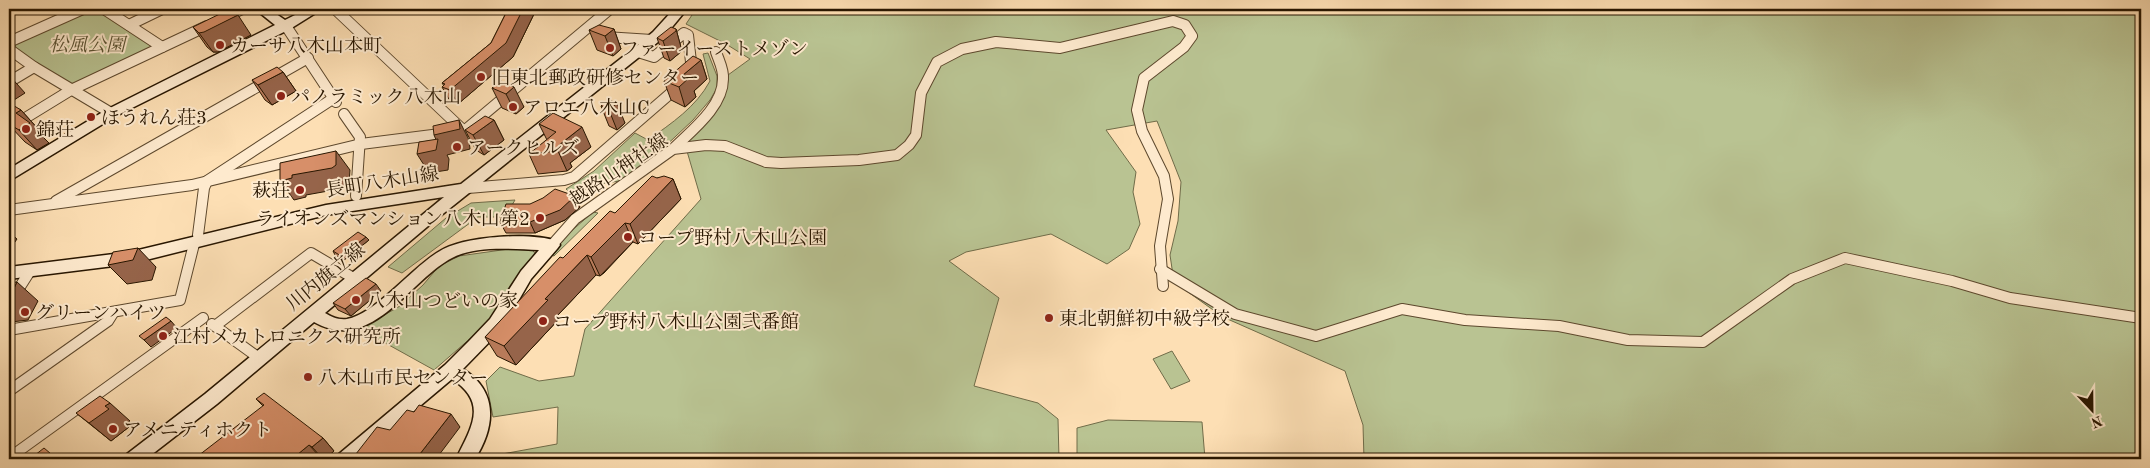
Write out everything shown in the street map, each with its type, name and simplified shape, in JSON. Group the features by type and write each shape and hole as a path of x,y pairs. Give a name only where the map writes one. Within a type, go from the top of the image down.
{"street":[{"path":"9,42 83,9"},
{"path":"104,9 162,47"},
{"path":"129,25 162,9"},
{"path":"9,128 71,90 242,9"},
{"path":"9,330 180,300 196,239 204,188 207,182 335,100 286,26 261,9"},
{"path":"9,176 111,113 286,26 316,9"},
{"path":"335,9 464,131"},
{"path":"9,210 207,182 361,144 464,131 588,37 610,9"},
{"name":"川内旗立線","path":"133,459 355,278 638,52 681,9"},
{"name":"越路山神社線","path":"552,245 575,219 673,148 706,144 724,146 740,150 766,162 782,163 859,160 897,155 909,146 916,135 921,93 937,62 962,49 996,42 1060,48 1172,21 1181,22 1188,26 1192,36 1184,47 1144,78 1137,110 1142,131 1164,176 1168,199 1160,246 1160,268 1163,286"},
{"path":"9,265 110,253 196,239 356,196 416,189 468,188 564,180 582,171 691,73 688,34 684,33 654,57 638,52"},
{"path":"588,37 652,40"},
{"path":"9,49 34,67 111,113"},
{"path":"673,148 705,114 720,90 724,81 716,52"},
{"path":"50,204 308,58"},
{"path":"9,82 34,67"},
{"path":"344,114 360,137 356,196"},
{"name":"長町八木山線","path":"9,273 105,262 196,239 345,206 468,188"},
{"path":"312,313 336,326 356,322 384,306 437,261 454,251 530,242 552,245"},
{"path":"345,459 451,370 496,324 526,275 552,245"},
{"path":"215,326 311,253 355,278"},
{"path":"1160,268 1236,314 1316,336 1402,308 1465,320 1559,326 1628,340 1703,342 1792,279 1845,258 1952,281 2010,298 2141,318"},
{"path":"9,304 30,271"},
{"path":"9,391 108,321 113,313"},
{"path":"9,458 201,316 259,358"},
{"path":"451,370 475,389 482,407 481,427 465,459"}],"green space":[{"name":"松風公園","path":"86,9 100,9 157,47 71,88 9,46"},
{"path":"696,9 2141,9 2141,39 2138,41 2141,44 2141,459 1364,459 1363,425 1345,371 1223,317 1174,282 1170,255 1178,221 1181,182 1157,121 1106,130 1136,172 1133,192 1140,224 1129,249 1107,264 1051,234 966,252 949,261 999,298 974,386 1038,403 1058,419 1059,459 475,459 557,444 558,407 493,417 486,381 500,367 539,381 574,376 585,329 701,199 684,141 719,103 727,85 728,75 750,59 726,44 686,24"},
{"path":"708,53 717,76 717,88 710,100 693,120 659,152 620,181 592,185 574,197 566,189 594,171 635,133 648,140 691,107 710,81 703,54"},
{"path":"515,200 505,217 478,217 402,273 388,267 446,218 471,203"},
{"path":"593,212 598,213 554,256 551,255 568,234"},
{"path":"523,247 532,249 536,255 519,274 488,323 434,370 360,329 400,306 423,285 439,266 459,256"},
{"path":"1172,351 1190,381 1171,389 1153,359"},
{"path":"1108,420 1202,422 1205,459 1077,459 1077,428"}],"building":[{"path":"230,9 238,15 204,32 199,33 193,27"},
{"path":"508,9 523,9 506,43 450,90 442,87 445,84 442,83 491,43"},
{"path":"599,25 614,29 605,36 589,30"},
{"path":"671,27 676,29 676,31 663,41 657,38"},
{"path":"693,56 701,60 683,75 690,77 679,87 664,81"},
{"path":"277,67 283,72 258,85 252,80"},
{"path":"501,81 514,87 506,94 492,88"},
{"path":"609,100 617,103 609,110 601,106"},
{"path":"11,104 21,110 16,113 30,123 19,130 9,124 9,121 12,119 9,118 9,105"},
{"path":"553,113 582,127 559,145 563,147 558,151 529,154 556,132 539,124"},
{"path":"485,116 494,120 473,135 465,130"},
{"path":"459,120 460,129 434,135 433,126"},
{"path":"438,139 436,150 417,154 419,142"},
{"path":"336,151 336,165 332,168 292,175 292,178 280,181 280,163"},
{"path":"652,176 657,178 664,176 673,179 630,224 625,223 591,257 587,255 545,299 548,300 504,346 485,337 560,257 563,258 610,211 615,213"},
{"path":"555,189 575,196 560,210 530,222 500,222 506,204 530,204 543,198"},
{"path":"358,232 366,237 341,256 333,251"},
{"path":"138,248 133,260 108,265 113,252"},
{"path":"366,278 376,284 345,309 333,303"},
{"path":"17,282 9,298 9,283"},
{"path":"166,317 171,321 144,340 139,336"},
{"path":"264,393 323,438 312,447 309,445 292,459 194,459 264,405 256,399"},
{"path":"100,396 110,403 105,406 109,409 89,423 76,413"},
{"path":"419,405 451,414 416,459 352,459 377,427 390,430 407,410 414,412"},
{"path":"44,448 57,459 30,459"}],"place":[{"name":"カーサ八木山本町","path":"220,45"},
{"name":"ファーイーストメゾン","path":"610,48"},
{"name":"旧東北郵政研修センター","path":"481,77"},
{"name":"パノラミック八木山","path":"281,96"},
{"name":"アロエ八木山C","path":"513,107"},
{"name":"ほうれん荘3","path":"91,117"},
{"name":"錦荘","path":"26,129"},
{"name":"アークヒルズ","path":"457,147"},
{"name":"萩荘","path":"300,190"},
{"name":"ライオンズマンション八木山第2","path":"540,218"},
{"name":"コープ野村八木山公園","path":"628,237"},
{"name":"八木山つどいの家","path":"356,300"},
{"name":"グリーンハイツ","path":"25,312"},
{"name":"東北朝鮮初中級学校","path":"1049,318"},
{"name":"コープ野村八木山公園弐番館","path":"543,321"},
{"name":"江村メカトロニクス研究所","path":"163,336"},
{"name":"八木山市民センター","path":"308,377"},
{"name":"アメニティホクト","path":"113,429"}]}
